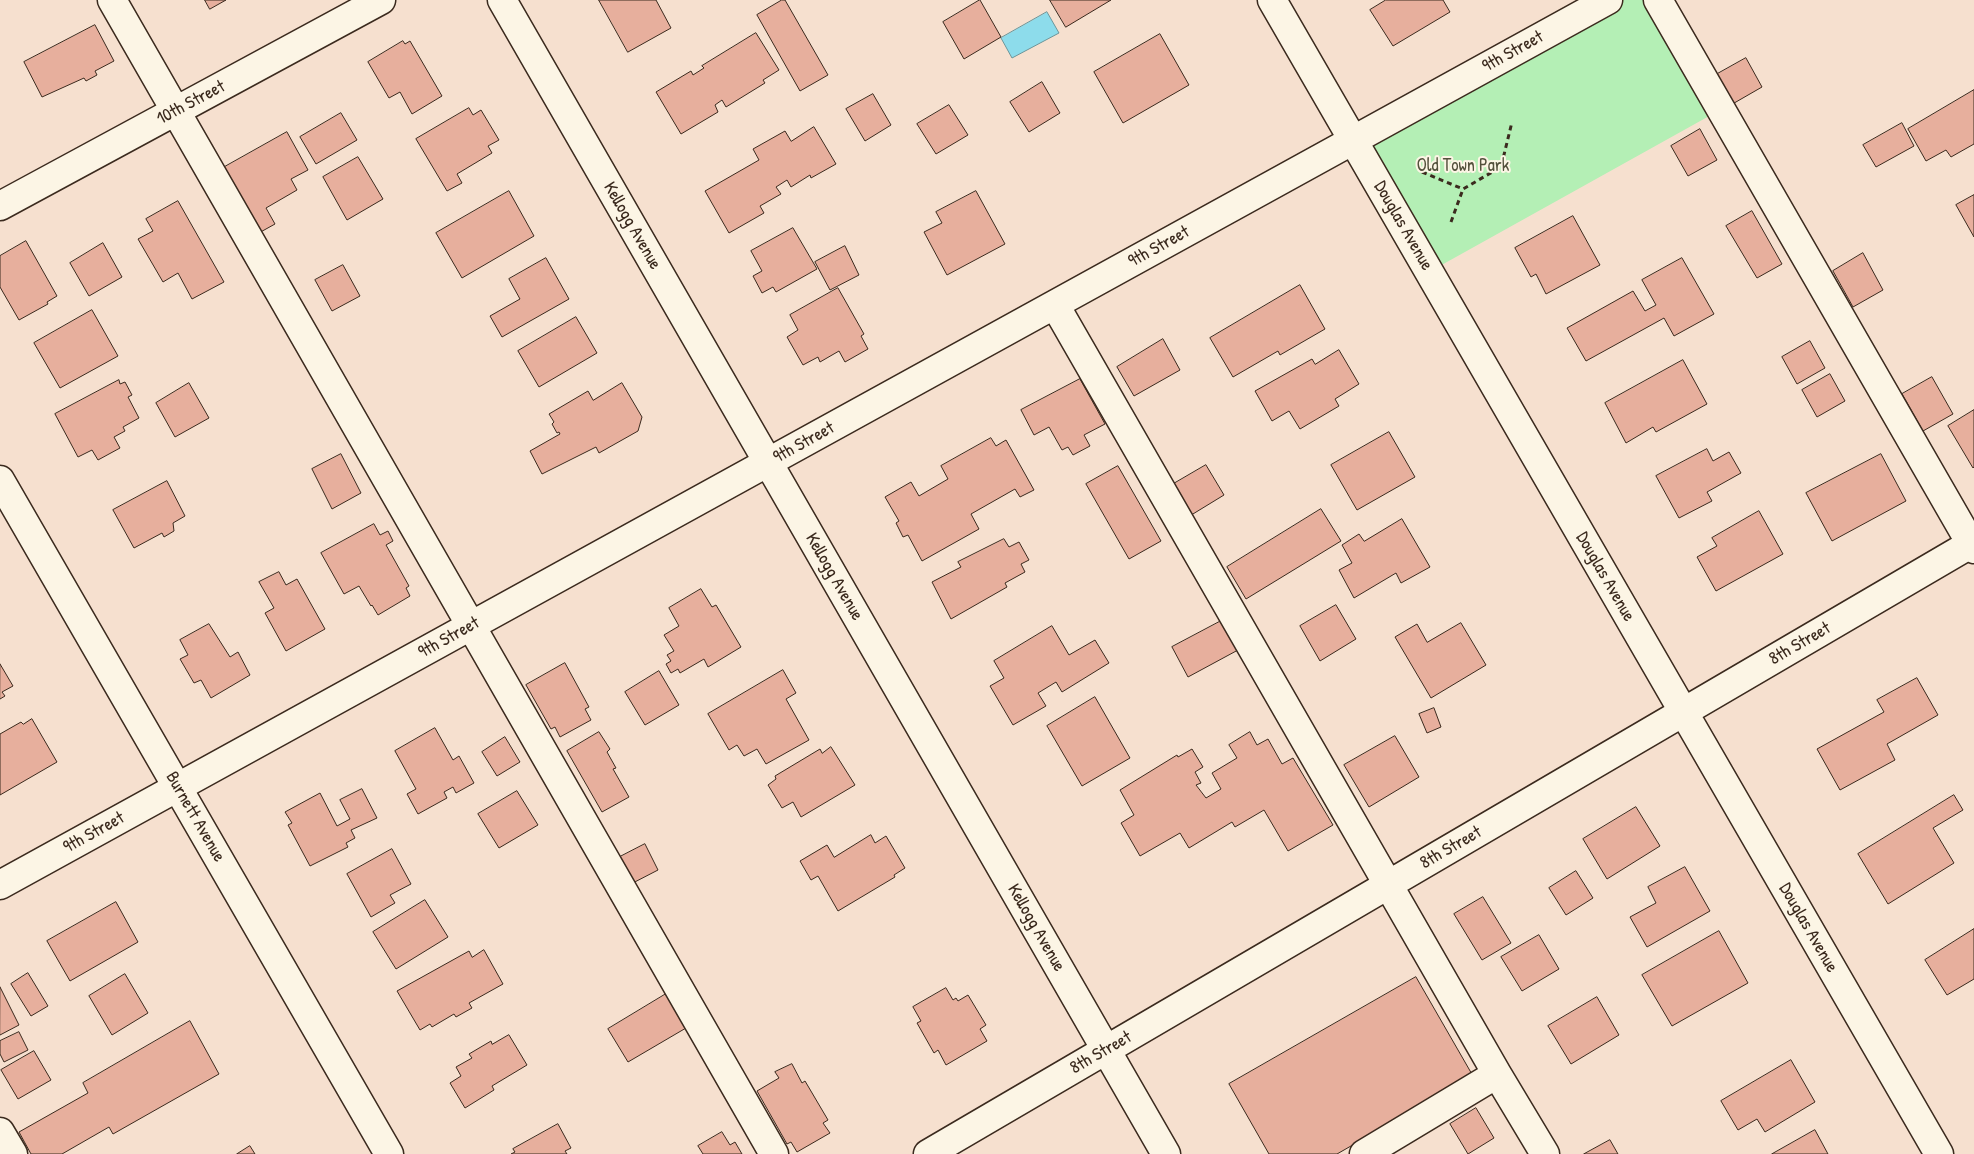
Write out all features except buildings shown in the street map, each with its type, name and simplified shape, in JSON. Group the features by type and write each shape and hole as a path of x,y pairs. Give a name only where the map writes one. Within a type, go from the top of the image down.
{"street":[{"path":"112,0 774,1154"},
{"name":"10th Street","path":"0,206 381,0"},
{"name":"Kellogg Avenue","path":"502,0 1166,1154"},
{"name":"Douglas Avenue","path":"1272,0 1939,1154"},
{"name":"9th Street","path":"0,885 1608,0"},
{"path":"1658,0 1973,545"},
{"path":"1055,305 1497,1074 1545,1154"},
{"name":"Burnett Avenue","path":"0,480 389,1154"},
{"name":"8th Street","path":"928,1154 1388,884 1973,545"},
{"path":"1364,1154 1497,1074"},
{"path":"0,1132 13,1154"}],"path":[{"path":"1451,222 1462,189 1501,166 1512,122"},
{"path":"1422,172 1462,189"}],"green space":[{"name":"Old Town Park","path":"1608,0 1658,0 1720,110 1429,272 1353,140"}],"water":[{"path":"1047,12 1059,33 1012,58 1001,38"}]}
